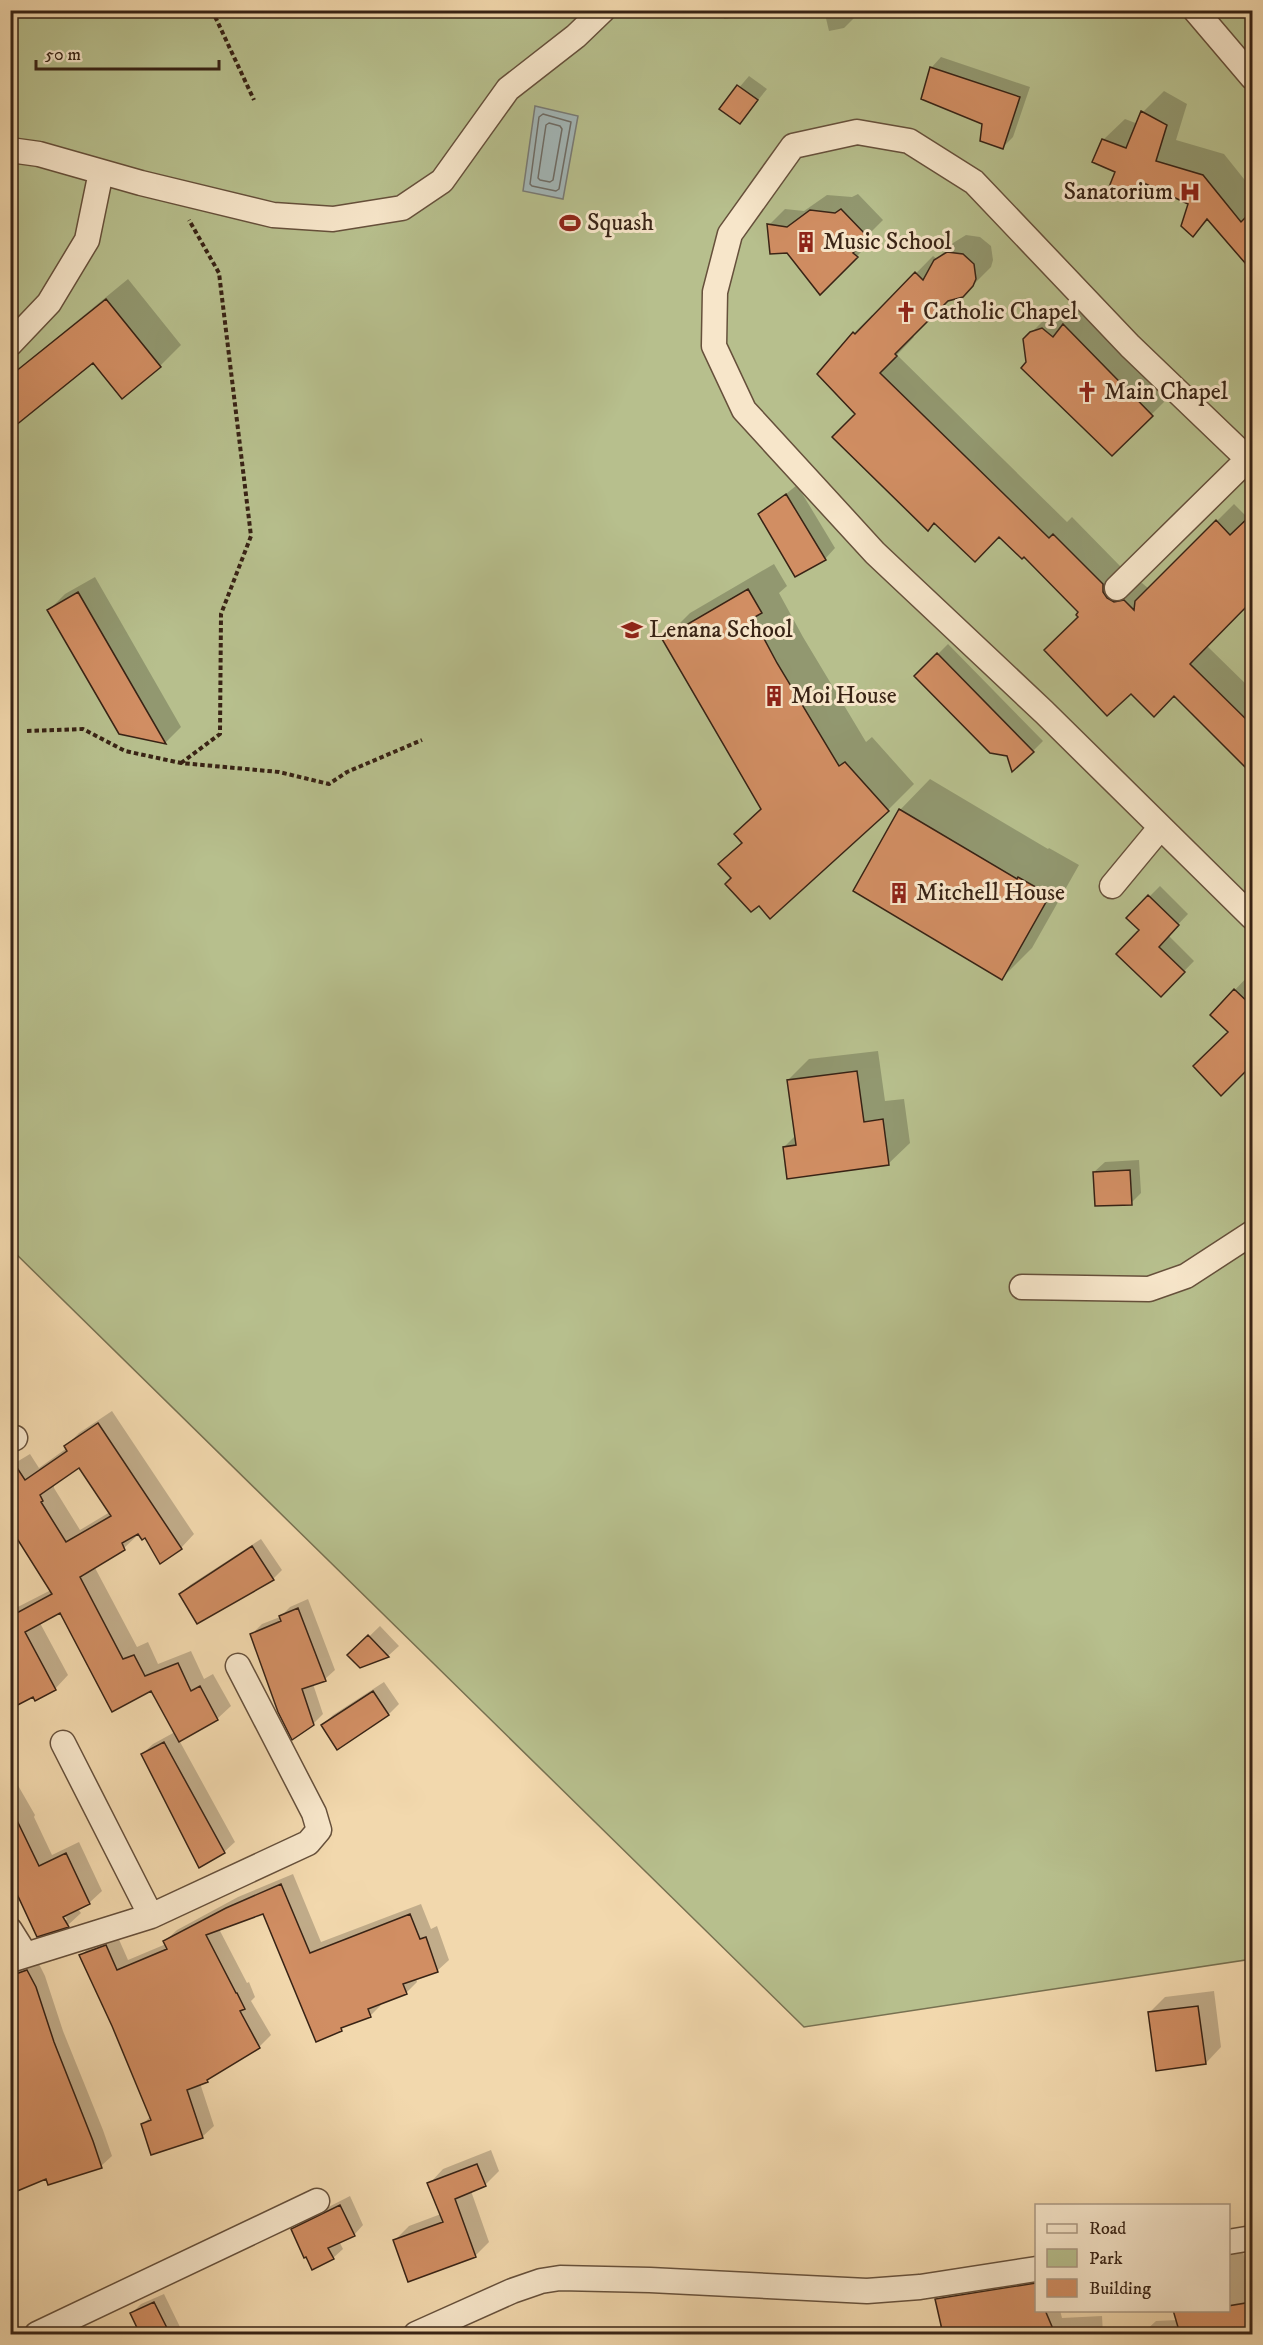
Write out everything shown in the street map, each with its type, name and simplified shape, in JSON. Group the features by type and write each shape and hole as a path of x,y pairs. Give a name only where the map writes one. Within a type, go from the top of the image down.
{"street":[{"path":"10,150 39,154 173,191 273,215 333,219 402,208 442,181 508,89 576,36 603,10"},
{"path":"1195,10 1252,77"},
{"path":"1117,588 1250,461 1130,346 974,182 909,141 857,132 793,146 730,234 715,292 714,346 744,410 875,553 1044,712 1252,917"},
{"path":"10,344 49,303 87,240 101,172"},
{"path":"1112,886 1160,828"},
{"path":"1022,1287 1149,1289 1186,1276 1252,1233"},
{"path":"10,1930 18,1957 151,1916 308,1843 319,1830 314,1813 238,1666"},
{"path":"63,1743 151,1916"},
{"path":"37,2334 317,2201"},
{"path":"1230,2242 1252,2238"},
{"path":"417,2334 512,2291 541,2281 560,2278 650,2280 867,2291 920,2287 1035,2269"}],"path":[{"path":"212,10 254,100"},
{"path":"173,191 219,273 251,536 221,614 220,734 181,763"},
{"path":"27,731 82,729 125,751 181,763 279,772 329,784 347,772 422,740"}],"green space":[{"name":"Lenana School","path":"10,11 1252,11 1252,1959 804,2027 11,1249"}],"water":[{"path":"535,106 578,116 563,199 523,191"}],"building":[{"path":"930,67 1020,97 1003,149 980,141 982,124 921,99"},
{"path":"737,85 758,100 740,124 719,109"},
{"name":"Sanatorium","path":"1141,111 1167,125 1156,161 1203,175 1241,222 1252,211 1252,271 1207,219 1193,237 1181,226 1188,204 1144,183 1140,197 1109,187 1115,172 1092,162 1102,139 1126,148"},
{"name":"Music School","path":"841,209 868,237 853,253 858,257 820,295 787,253 770,254 767,224 787,227 810,210 835,213"},
{"path":"947,252 963,254 974,264 976,279 973,286 963,297 948,301 895,354 897,356 880,373 1049,538 1053,534 1103,584 1103,592 1107,598 1114,602 1124,600 1134,610 1135,601 1216,520 1230,535 1252,514 1252,601 1190,664 1252,725 1252,774 1174,696 1154,717 1131,694 1107,716 1044,650 1078,617 1076,615 1078,612 1024,557 1022,559 999,537 975,562 934,523 928,531 832,437 855,414 817,374 853,332 855,334 915,272 923,280 934,260"},
{"path":"106,299 161,367 122,399 93,363 10,430 10,376"},
{"name":"Main Chapel","path":"1063,324 1153,416 1112,456 1021,368 1026,362 1023,339 1030,332 1042,328 1053,337"},
{"path":"786,494 826,560 795,577 758,514"},
{"path":"748,589 762,613 753,618 777,663 839,766 845,762 889,811 770,919 759,906 751,912 725,884 731,878 718,864 742,843 734,834 761,809 662,639"},
{"path":"78,592 166,744 119,734 47,610"},
{"path":"937,653 1034,752 1012,772 1007,756 990,753 914,676"},
{"name":"Mitchell House","path":"899,809 1017,879 1018,877 1050,895 1002,980 853,891"},
{"path":"1148,895 1179,925 1159,947 1185,972 1161,997 1116,954 1139,930 1126,918"},
{"path":"1234,989 1252,1006 1252,1065 1221,1096 1193,1066 1228,1032 1210,1015"},
{"path":"857,1071 864,1122 883,1119 889,1165 787,1179 783,1147 796,1145 787,1080"},
{"path":"1130,1170 1132,1205 1095,1206 1093,1172"},
{"path":"98,1423 182,1549 160,1564 145,1538 142,1540 138,1534 122,1543 125,1550 80,1577 123,1659 134,1655 145,1676 178,1663 191,1691 200,1686 218,1720 179,1742 151,1691 112,1712 60,1613 25,1632 56,1690 35,1701 33,1697 10,1709 10,1605 15,1614 52,1594 18,1540 10,1545 10,1457 25,1480 67,1451 64,1446","holes":["79,1468 111,1516 66,1542 41,1502 43,1501 40,1495"]},
{"path":"252,1546 274,1580 197,1624 179,1594"},
{"path":"298,1608 326,1681 302,1689 314,1725 292,1740 278,1712 250,1634 281,1621 279,1616"},
{"path":"368,1635 389,1657 360,1668 347,1655"},
{"path":"373,1691 389,1715 337,1750 321,1725"},
{"path":"164,1742 225,1853 199,1868 141,1754"},
{"path":"10,1806 39,1866 66,1853 90,1904 63,1917 69,1927 37,1937 10,1879"},
{"path":"281,1884 310,1953 410,1914 420,1939 426,1937 438,1972 403,1984 407,1994 368,2009 371,2017 341,2028 342,2031 316,2042 263,1914 206,1935 245,2009 240,2011 260,2048 207,2080 208,2082 187,2090 203,2138 151,2155 141,2124 151,2120 112,2026 79,1955 106,1945 117,1970 167,1949 163,1941 226,1908"},
{"path":"27,1970 36,1987 54,2042 102,2168 48,2185 46,2179 10,2194 10,1976"},
{"path":"1198,2006 1206,2064 1156,2071 1148,2012"},
{"path":"477,2164 486,2186 455,2199 476,2257 408,2282 393,2240 443,2222 427,2183"},
{"path":"340,2205 355,2236 328,2248 334,2259 312,2270 291,2229"},
{"path":"1035,2283 1035,2312 1046,2312 1053,2329 1015,2334 943,2334 935,2299"},
{"path":"154,2302 170,2334 140,2334 130,2313"},
{"path":"1252,2302 1252,2334 1180,2334 1174,2312 1230,2312 1230,2306"}],"place":[{"name":"Sanatorium","path":"1190,192"},
{"name":"Squash","path":"570,223"},
{"name":"Music School","path":"806,242"},
{"name":"Catholic Chapel","path":"906,312"},
{"name":"Main Chapel","path":"1087,392"},
{"name":"Lenana School","path":"632,630"},
{"name":"Moi House","path":"774,696"},
{"name":"Mitchell House","path":"899,893"}]}
